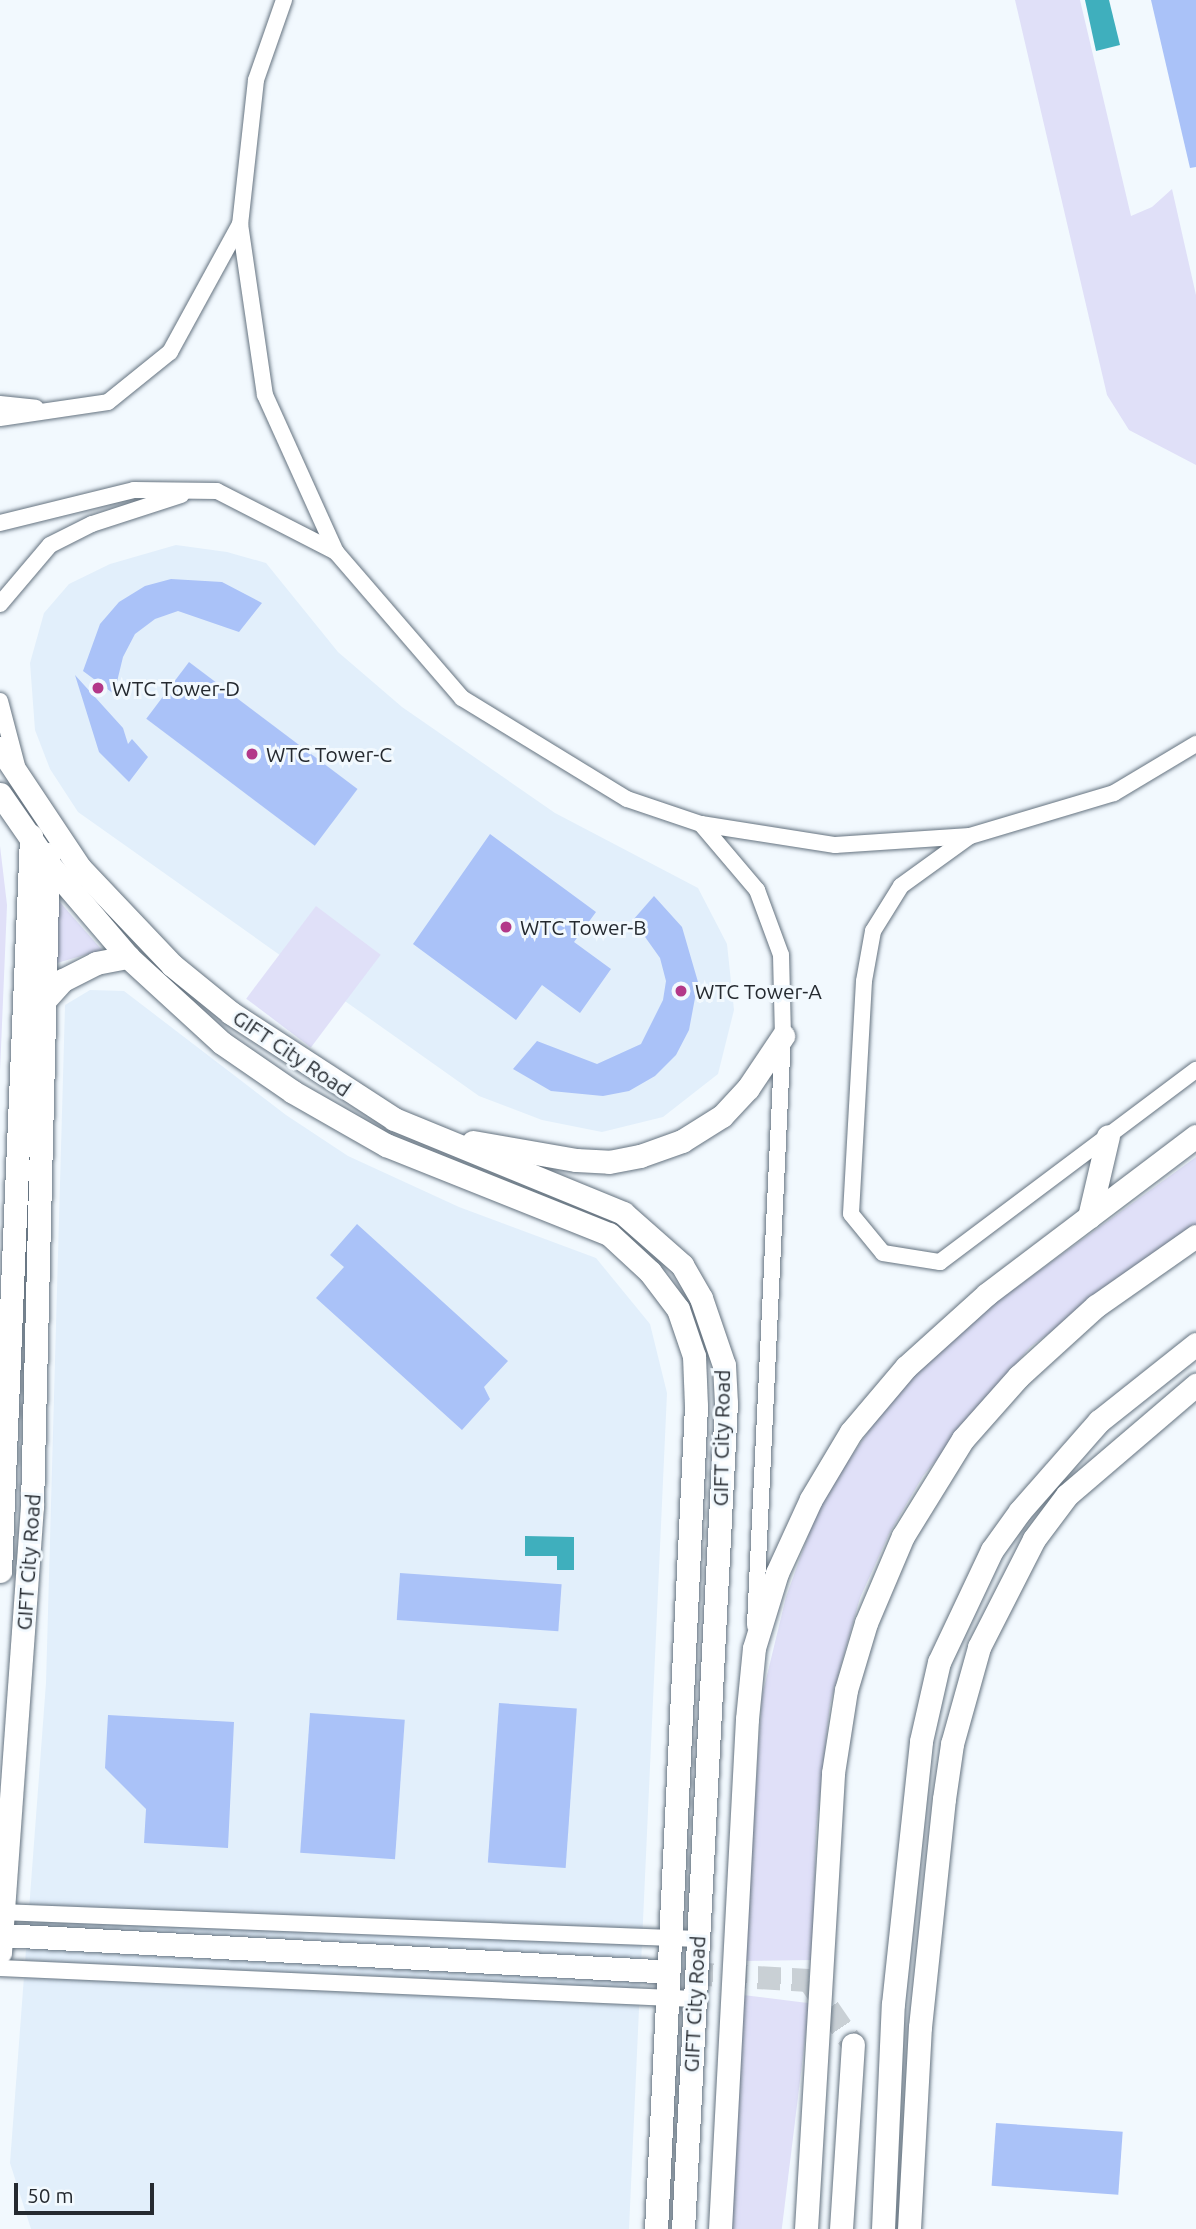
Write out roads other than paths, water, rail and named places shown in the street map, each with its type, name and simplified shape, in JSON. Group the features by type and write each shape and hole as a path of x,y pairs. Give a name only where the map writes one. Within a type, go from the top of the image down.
{"street":[{"path":"284,0 256,80 240,225 265,395 336,552 462,698 627,799 701,824 835,845 970,836 1114,793 1196,744"},
{"path":"0,418 108,402 170,352 240,225"},
{"path":"0,404 63,410"},
{"path":"0,523 134,490 216,491 336,552"},
{"path":"0,604 50,545 92,524 197,490"},
{"path":"0,701 27,791"},
{"name":"GIFT City Road","path":"0,748 27,791 42,835 47,862 32,1506 1,1944"},
{"name":"GIFT City Road","path":"0,794 172,965 231,1013 394,1119 623,1213 682,1265 714,1328 724,1365 726,1403 682,2229"},
{"path":"701,824 757,890 781,955 783,1036 754,1648"},
{"name":"GIFT City Road","path":"0,1571 9,1156 42,835"},
{"path":"970,836 901,886 873,931 864,981 851,1214 883,1253 940,1262 1196,1070"},
{"name":"GIFT City Road","path":"47,862 128,957 222,1043 386,1145 609,1234 650,1272 678,1309 694,1356 696,1406 656,2229"},
{"path":"42,1003 63,980 85,968 128,957"},
{"path":"456,1146 475,1142 609,1162 640,1156 682,1141 722,1116 748,1088 783,1036"},
{"path":"1089,1217 1108,1136"},
{"name":"GIFT City Road","path":"720,2229 754,1648 777,1573 811,1499 850,1432 906,1367 976,1303 1196,1136"},
{"path":"806,2229 833,1773 846,1690 866,1623 903,1536 962,1439 1019,1376 1096,1306 1196,1236"},
{"path":"883,2229 893,2004 921,1741 939,1662 992,1549 1020,1511 1099,1421 1196,1345"},
{"path":"909,2229 920,2028 944,1799 954,1733 979,1647 1034,1539 1068,1495 1095,1467 1196,1385"},
{"path":"2,1912 698,1939"},
{"path":"1,1944 656,1971"},
{"path":"0,1968 694,1999"},
{"path":"841,2229 853,2045"}],"water":[{"path":"1085,0 1109,0 1120,45 1096,51"},
{"path":"525,1536 574,1537 574,1570 557,1570 557,1556 525,1556"}],"tunnel":[{"path":"656,1971 809,1980 853,2044"}],"place":[{"name":"WTC Tower-D","path":"98,688"},
{"name":"WTC Tower-C","path":"252,754"},
{"name":"WTC Tower-B","path":"506,927"},
{"name":"WTC Tower-A","path":"681,991"}]}
